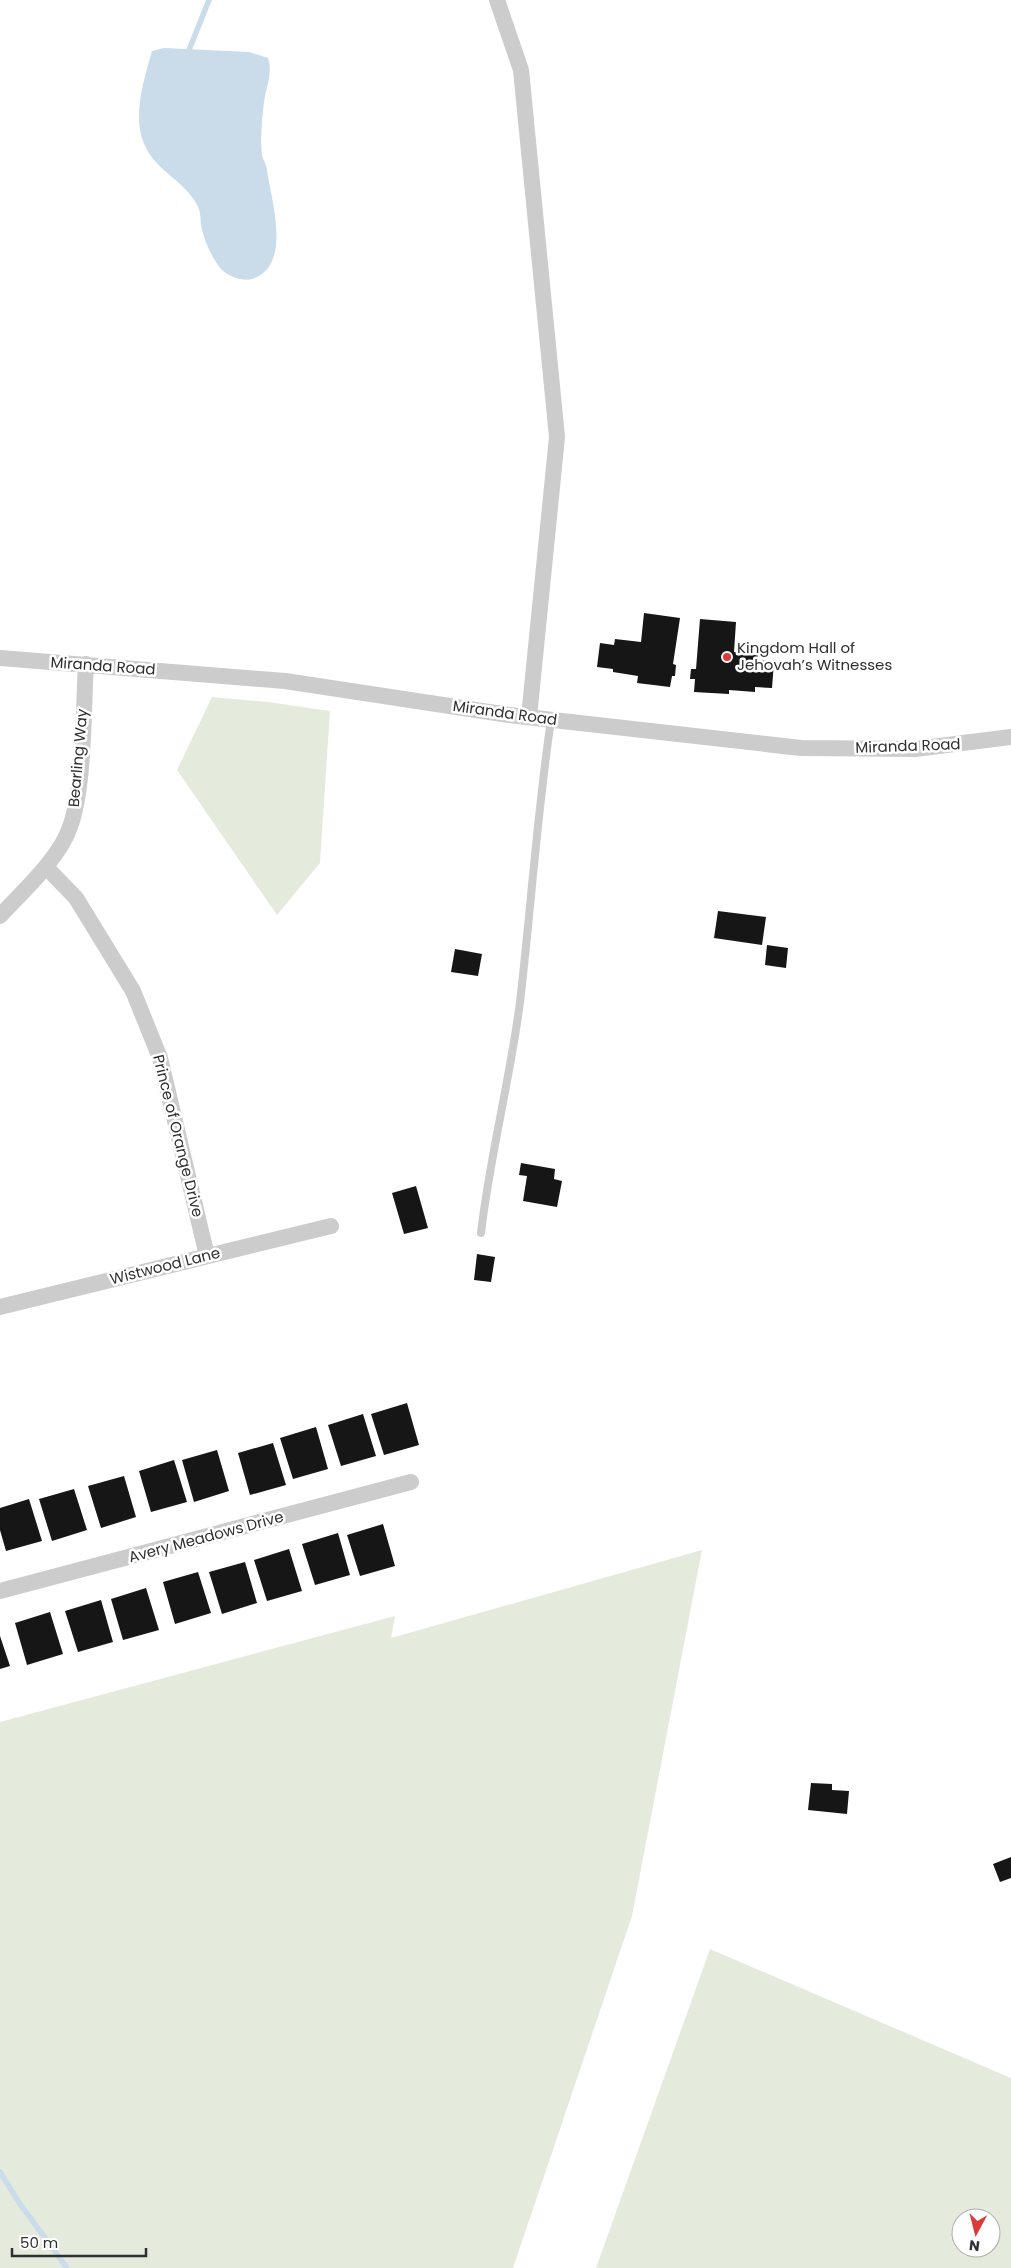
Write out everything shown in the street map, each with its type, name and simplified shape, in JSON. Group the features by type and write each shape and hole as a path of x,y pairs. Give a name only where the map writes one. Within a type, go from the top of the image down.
{"street":[{"path":"497,0 521,70 557,437 529,717"},
{"name":"Miranda Road","path":"0,658 285,681 551,720 801,748 915,749 1011,737"},
{"name":"Bearling Way","path":"0,916 46,867 70,827 79,784 86,664"},
{"name":"Prince of Orange Drive","path":"46,867 76,898 133,991 160,1058 207,1256"},
{"name":"Wistwood Lane","path":"0,1307 331,1226"},
{"name":"Avery Meadows Drive","path":"0,1592 411,1482"}],"lane":[{"path":"481,1233 487,1180 504,1098 520,1002 541,789 551,720"}],"shaded area":[{"path":"212,697 268,702 330,711 320,863 277,915 177,770"},
{"path":"702,1550 632,1916 513,2268 0,2268 0,1722 395,1616 391,1638"},
{"path":"710,1949 1011,2078 1011,2268 596,2268"}],"water":[{"path":"164,48 249,52 268,58 269,74 263,109 261,149 267,168 275,214 276,247 272,261 265,272 252,279 236,278 221,269 206,243 202,231 200,211 196,203 189,193 149,154 144,143 139,120 142,90 152,51"}],"building":[{"path":"644,613 680,618 673,664 676,665 675,676 672,676 670,687 637,683 638,676 597,667 600,643 614,645 615,639 641,642"},
{"name":"Kingdom Hall of Jehovah’s Witnesses","path":"700,619 736,622 734,652 758,654 757,660 774,662 772,688 755,687 755,692 729,690 729,694 694,692 695,679 690,679 691,669 696,669"},
{"path":"718,911 766,917 762,945 714,938"},
{"path":"767,945 788,948 786,968 765,965"},
{"path":"455,949 482,954 478,976 451,972"},
{"path":"521,1163 555,1169 554,1179 562,1181 557,1207 523,1201 527,1176 519,1175"},
{"path":"416,1186 428,1228 404,1234 392,1193"},
{"path":"477,1254 495,1257 491,1282 474,1280"},
{"path":"407,1403 419,1445 384,1455 371,1414"},
{"path":"363,1414 376,1456 341,1466 328,1425"},
{"path":"316,1427 328,1469 293,1479 280,1438"},
{"path":"273,1443 286,1485 250,1495 238,1453"},
{"path":"217,1450 229,1491 194,1502 182,1460"},
{"path":"174,1460 187,1502 151,1512 139,1471"},
{"path":"124,1476 136,1517 101,1528 88,1486"},
{"path":"74,1489 87,1530 52,1541 39,1499"},
{"path":"29,1499 42,1541 6,1551 0,1530 0,1508"},
{"path":"383,1524 395,1566 360,1576 347,1535"},
{"path":"338,1533 350,1575 315,1585 302,1544"},
{"path":"289,1549 302,1591 267,1601 254,1560"},
{"path":"245,1562 257,1603 222,1614 209,1572"},
{"path":"198,1572 211,1613 175,1624 163,1582"},
{"path":"146,1588 159,1630 123,1640 111,1599"},
{"path":"101,1600 113,1642 78,1652 65,1611"},
{"path":"50,1612 63,1654 27,1665 15,1623"},
{"path":"0,1636 10,1666 0,1669"},
{"path":"811,1783 832,1784 832,1790 849,1791 847,1814 808,1810"},
{"path":"1011,1857 1011,1878 1000,1882 993,1864"}],"waterway":[{"path":"191,56 189,50 209,0"},
{"path":"0,2172 20,2204 67,2268"}],"place":[{"name":"Kingdom Hall of Jehovah’s Witnesses","path":"727,657"}]}
